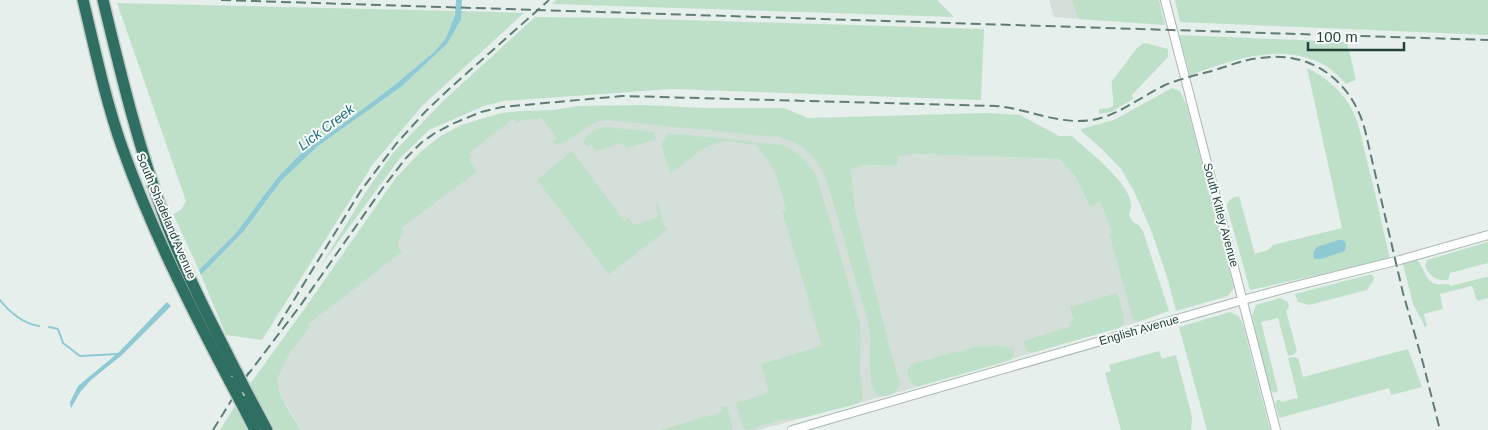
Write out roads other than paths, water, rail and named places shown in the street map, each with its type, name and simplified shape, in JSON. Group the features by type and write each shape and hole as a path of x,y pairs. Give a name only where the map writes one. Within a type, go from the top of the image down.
{"highway":[{"path":"78,0 93,42"},
{"name":"South Shadeland Avenue","path":"83,0 117,131 144,205 174,274 254,430"},
{"name":"South Shadeland Avenue","path":"104,0 140,144 166,222 189,277 267,430"}],"street":[{"name":"South Kitley Avenue","path":"1165,0 1276,430"},
{"name":"English Avenue","path":"792,430 1291,286 1400,260 1488,235"}],"water":[{"name":"Lick Creek","path":"456,0 462,0 461,20 447,44 401,87 318,146 282,180 243,232 201,275 199,270 236,233 277,178 309,145 326,136 364,108 434,52 446,38 455,15"},
{"path":"1343,240 1346,244 1345,251 1321,259 1314,259 1313,253 1317,247"},
{"path":"167,302 171,306 122,355 91,380 81,391 71,408 70,402 78,386 119,352"}],"waterway":[{"path":"0,300 17,317 39,326"},
{"path":"49,327 58,329 63,343 80,356 118,354"}],"railway":[{"path":"221,0 1488,40"},
{"path":"278,326 360,192 396,144 448,90 549,0"},
{"path":"246,377 300,306 406,158 421,143 435,133 481,112 502,107 622,96 996,106 1059,119 1084,121 1115,113 1156,89 1176,81 1248,60 1279,57 1296,59 1312,64 1327,73 1340,84 1359,113 1365,130 1403,293 1440,430"},
{"path":"213,430 249,372"}]}
